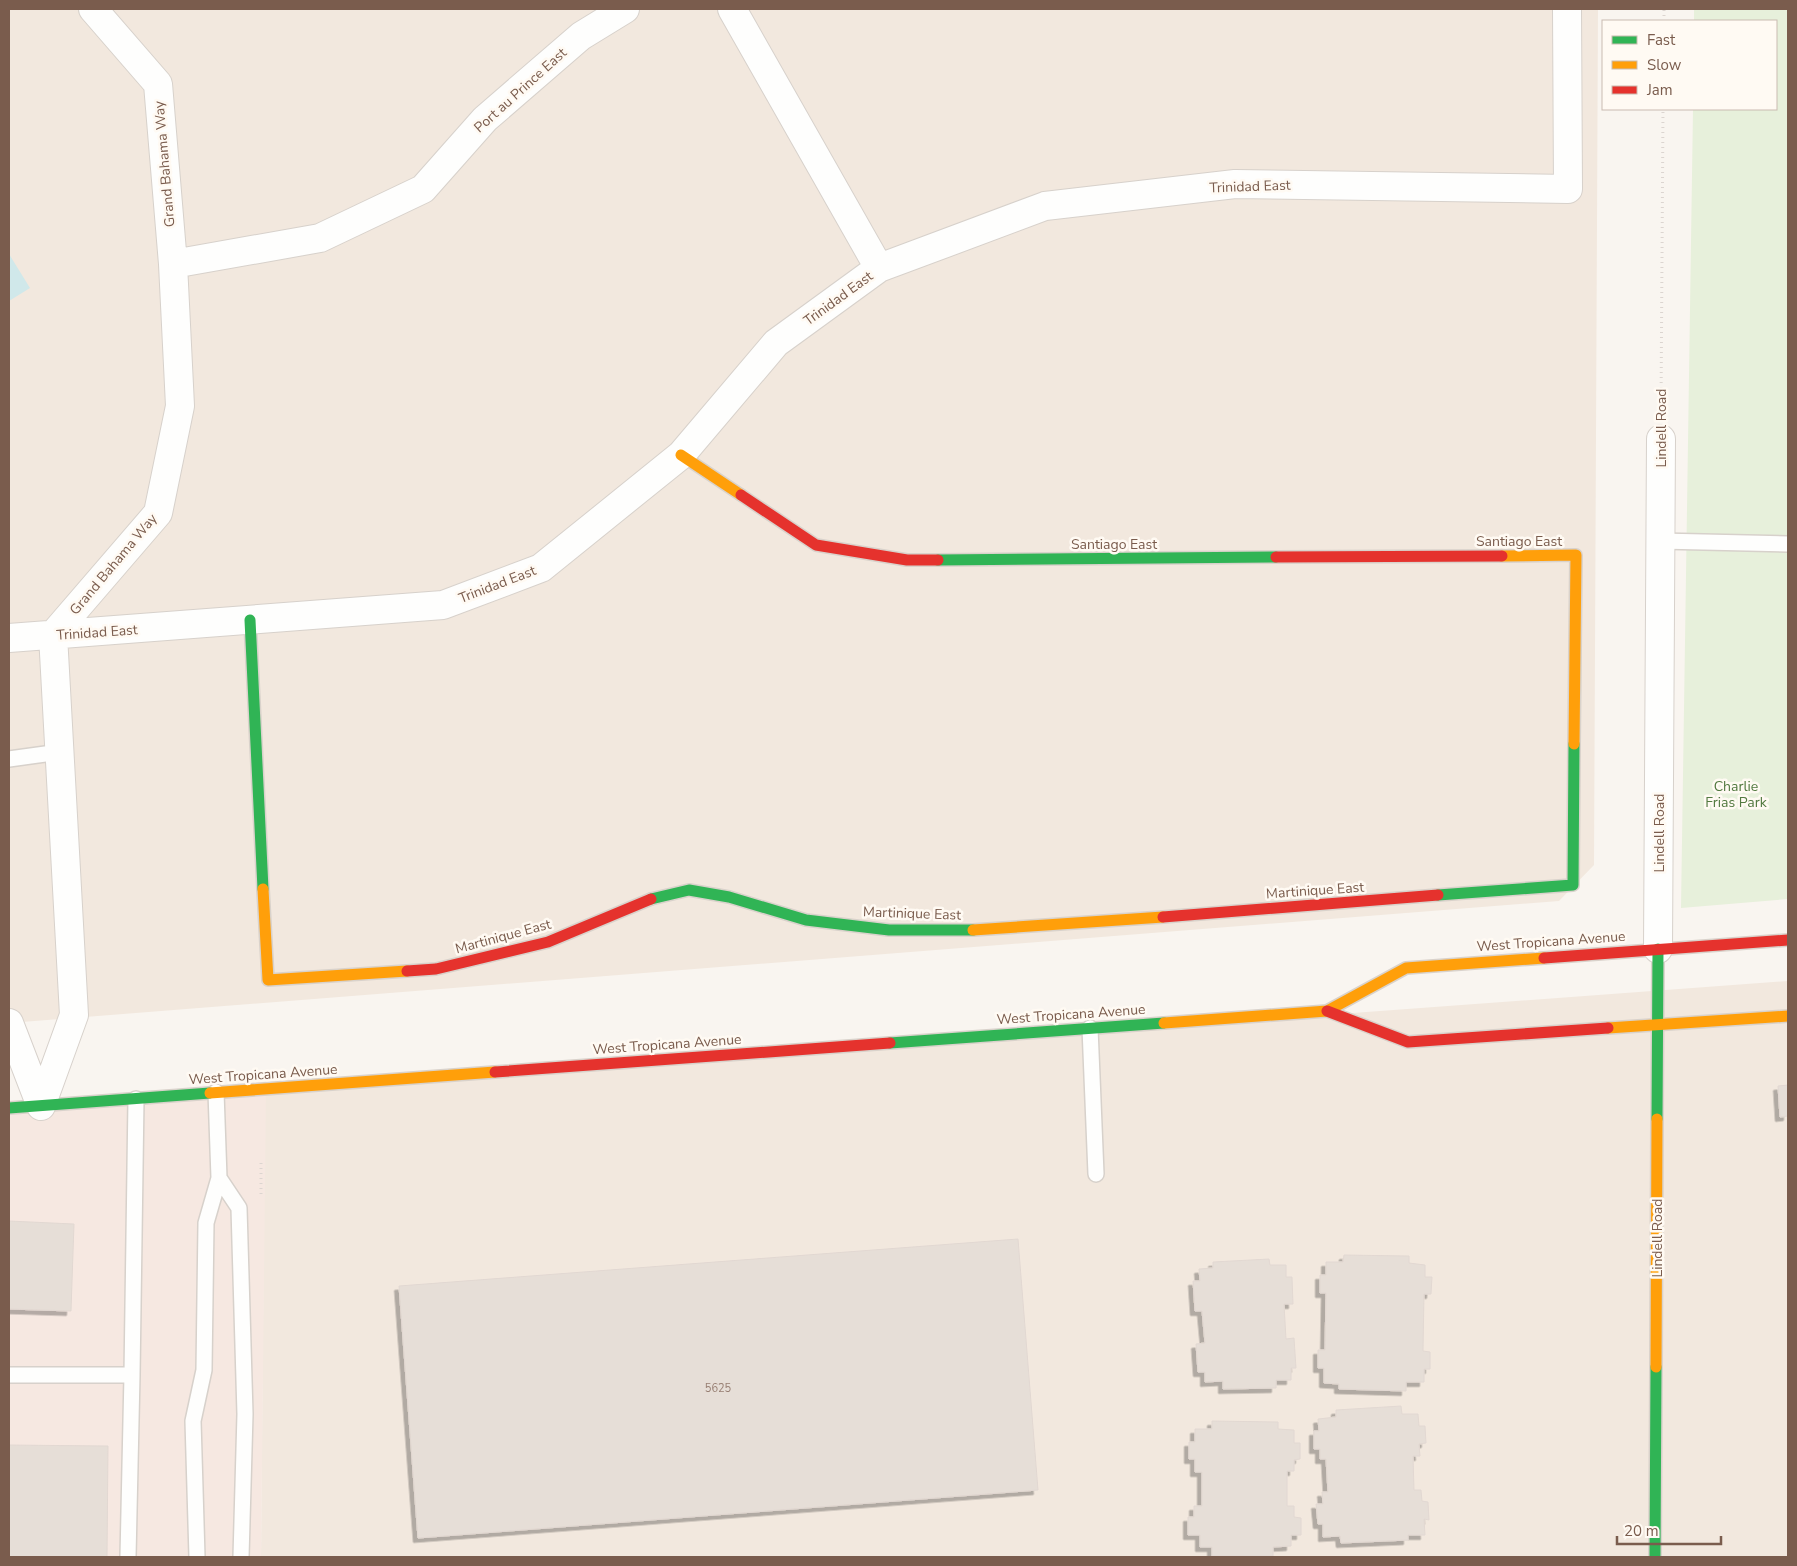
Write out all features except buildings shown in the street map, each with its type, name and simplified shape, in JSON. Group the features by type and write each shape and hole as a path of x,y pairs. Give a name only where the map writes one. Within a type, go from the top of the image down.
{"street":[{"name":"Grand Bahama Way","path":"52,635 158,513 180,406 172,264 158,84 94,9"},
{"name":"Port au Prince East","path":"172,264 320,238 423,189 486,119 581,36 625,9"},
{"path":"732,9 879,268"},
{"name":"Trinidad East","path":"14,638 443,605 541,568 681,455 776,343 879,268 1045,206 1235,184 1568,189 1567,9"},
{"name":"Lindell Road","path":"1655,1557 1661,439"},
{"name":"Santiago East","path":"681,455 816,545 907,560 1576,556"},
{"name":"Martinique East","path":"250,620 268,980 436,969 548,942 646,900 689,890 729,897 806,920 889,930 992,930 1573,885 1576,556"},
{"path":"41,1106 74,1015 52,635"},
{"name":"West Tropicana Avenue","path":"9,1108 1327,1011 1406,968 1788,940"},
{"name":"West Tropicana Avenue","path":"1327,1011 1408,1042 1788,1016"},
{"path":"9,1023 41,1106"}],"lane":[{"path":"1660,540 1788,544"},
{"path":"9,759 60,752"},
{"path":"1090,1028 1096,1174"},
{"path":"197,1557 193,1420 204,1370 206,1222 219,1178 216,1092"},
{"path":"128,1557 136,1099"},
{"path":"219,1178 239,1208 245,1414 241,1557"},
{"path":"9,1375 132,1375"}],"path":[{"name":"Lindell Road","path":"1661,439 1663,110"}],"shaded area":[{"path":"9,9 1598,9 1594,865 1559,901 9,1023"},
{"path":"1788,981 1788,1557 261,1557 265,1093"},
{"path":"266,1089 261,1557 9,1557 9,1108"}],"green space":[{"name":"Charlie Frias Park","path":"1694,9 1788,9 1788,899 1681,908 1693,110 1777,110 1777,20 1694,20"}],"water":[{"path":"9,254 30,288 9,301"}],"traffic: fast":[{"path":"938,560 1276,557"},
{"path":"250,620 263,889"},
{"path":"1438,895 1573,885 1574,744"},
{"path":"651,899 689,890 729,897 806,920 889,930 973,930"},
{"path":"1657,1119 1658,949"},
{"path":"890,1043 1164,1023"},
{"path":"9,1108 210,1093"},
{"path":"1655,1557 1656,1367"}],"traffic: slow":[{"path":"681,455 741,495"},
{"path":"1502,556 1576,555 1574,744"},
{"path":"263,889 268,980 407,971"},
{"path":"973,930 1163,917"},
{"path":"1164,1023 1327,1011 1406,968 1544,958"},
{"path":"1608,1028 1788,1016"},
{"path":"210,1093 495,1072"},
{"path":"1656,1367 1657,1119"}],"traffic: jam":[{"path":"741,495 816,545 907,560 938,560"},
{"path":"1276,557 1502,556"},
{"path":"1163,917 1438,895"},
{"path":"407,971 436,969 548,942 651,899"},
{"path":"1544,958 1788,940"},
{"path":"1327,1011 1408,1042 1608,1028"},
{"path":"495,1072 890,1043"}]}
